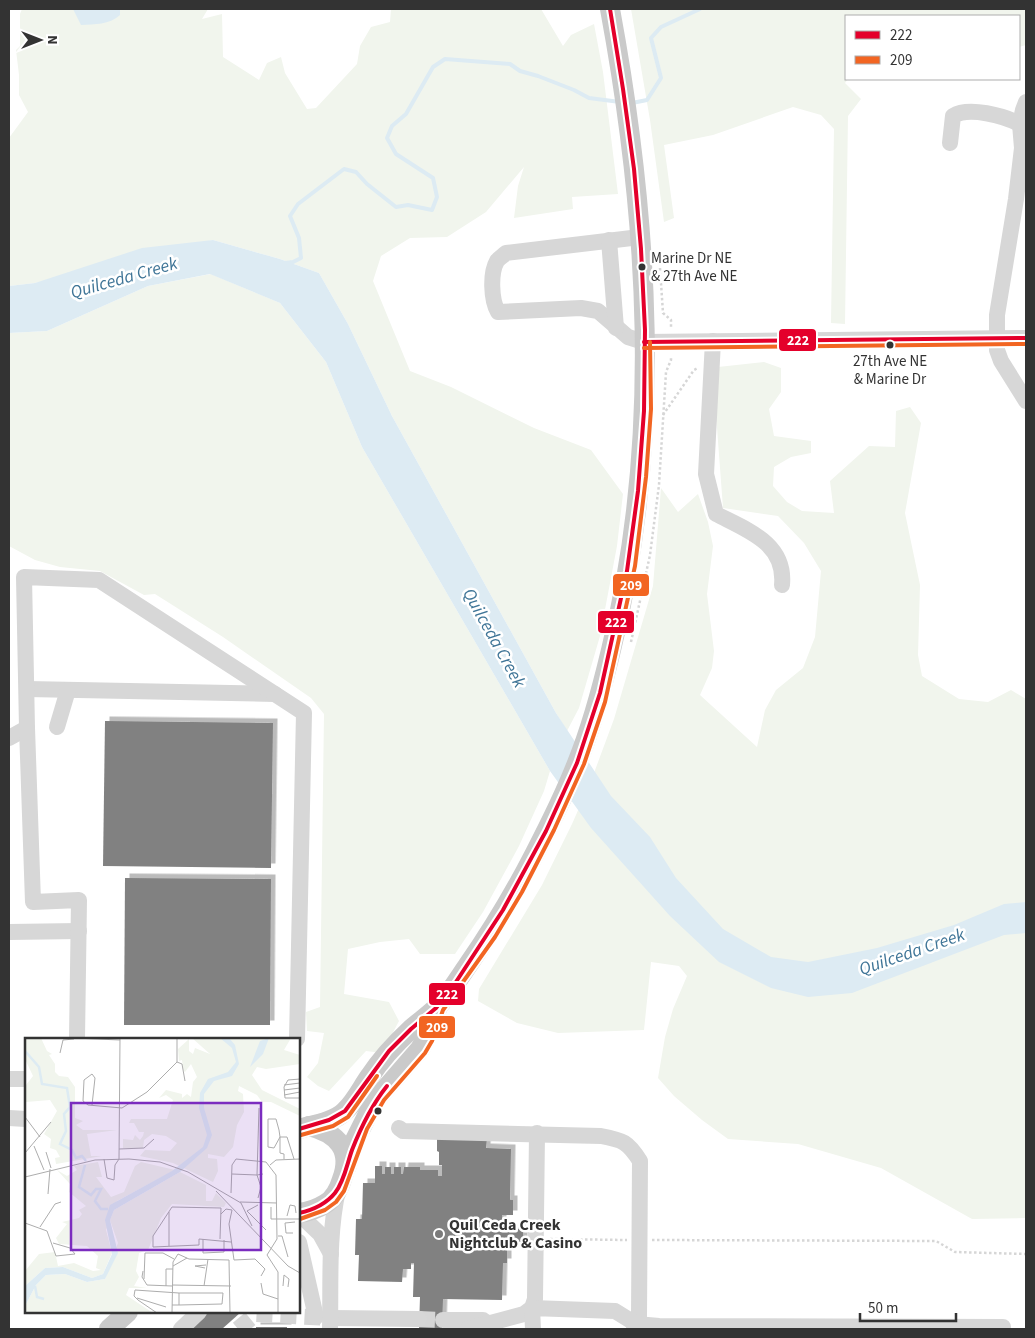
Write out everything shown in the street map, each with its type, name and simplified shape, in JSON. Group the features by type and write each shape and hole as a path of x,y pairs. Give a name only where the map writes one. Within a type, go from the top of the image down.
{"main road":[{"path":"304,1128 330,1120 344,1112 391,1049 437,1007 490,934 548,827 578,762 598,701 617,625 629,565 640,476 645,409 640,236 635,170 610,9"},
{"path":"300,1214 325,1204 339,1188 361,1126 379,1096 420,1049 437,1007"},
{"path":"304,1128 323,1129 336,1140 346,1158 346,1168"},
{"path":"109,1329 127,1313"}],"street":[{"path":"1026,102 1020,124 1024,148 997,315 997,350 1001,361 1026,401"},
{"path":"950,143 953,116 962,112 1008,118 1020,124"},
{"path":"640,236 506,253 497,262 492,280 494,305 498,312 581,308 598,311 628,337 644,342 1026,338"},
{"path":"609,240 616,328"},
{"path":"713,341 706,474 716,514 760,536 776,553 783,576 782,585"},
{"path":"77,1038 79,900 33,902 24,577 98,580 304,713 298,1038"},
{"path":"27,689 275,694"},
{"path":"57,727 68,690"},
{"path":"9,738 27,728"},
{"path":"9,932 78,931"},
{"path":"9,1079 25,1079"},
{"path":"9,1118 25,1119"},
{"path":"399,1128 403,1131 601,1136 620,1139 630,1146 640,1161 639,1316 635,1327"},
{"path":"9,1129 25,1129"},
{"path":"533,1329 537,1133"},
{"path":"326,1321 333,1212 339,1188"},
{"path":"300,1215 320,1234 331,1254"},
{"path":"300,1245 326,1321"},
{"path":"468,1329 524,1314 532,1308 615,1311 635,1327 1003,1327"},
{"path":"181,1329 198,1313"},
{"path":"366,1319 399,1329"},
{"path":"326,1321 419,1319"},
{"path":"443,1320 500,1320"}],"path":[{"path":"662,416 694,370 711,364"},
{"path":"535,1238 936,1241 955,1252 1026,1254"}],"shaded area":[{"path":"22,9 208,9 202,19 222,14 223,57 259,80 267,63 281,57 285,73 307,109 316,108 357,64 360,46 371,27 390,22 391,9 541,9 563,46 571,35 594,24 603,72 618,194 572,197 573,209 514,218 518,186 524,167 486,212 447,237 410,238 381,256 373,281 410,371 451,387 534,428 591,450 623,494 617,546 600,636 579,708 567,731 392,416 348,324 319,273 280,259 213,240 35,283 9,286 9,138 28,112 19,95 16,50 20,46 20,14"},
{"path":"631,9 1026,9 1026,45 1020,47 1020,15 845,15 845,80 847,80 845,83 861,99 848,116 845,324 831,323 834,129 821,115 793,107 713,135 664,145 674,218 664,222 650,120"},
{"path":"211,274 280,303 326,362 362,447 550,771 544,791 519,846 483,912 455,954 420,954 409,939 380,942 348,949 344,994 389,1002 399,1021 382,1053 366,1051 329,1091 318,1086 307,1077 318,1063 324,1033 307,1031 306,1012 320,1007 324,714 311,698 223,637 155,594 144,595 100,571 60,567 35,560 9,546 9,333 47,331 148,286"},
{"path":"764,362 781,368 781,392 769,409 774,436 811,441 811,453 791,457 774,467 773,486 787,502 802,511 834,513 830,481 869,446 895,447 896,411 910,407 921,423 905,513 920,585 918,655 922,676 959,699 988,702 1011,690 1026,699 1026,1218 972,1219 881,1168 798,1144 728,1139 674,1096 658,1078 665,1037 673,1009 687,976 679,966 651,962 644,1030 558,1033 517,1023 478,1001 479,989 542,885 572,824 591,781 614,719 653,586 661,488 678,512 698,494 708,522 713,546 707,594 714,651 712,668 700,695 757,747 765,710 776,690 803,668 815,637 821,571 804,543 778,516 723,508 715,401 718,367"}],"water":[{"path":"73,9 120,9 120,15 111,21 81,25"},
{"name":"Quilceda Creek","path":"213,240 280,259 319,273 348,324 392,416 556,713 611,796 650,837 676,878 723,929 771,957 808,962 877,948 954,925 1004,904 1026,902 1026,933 1004,935 852,993 808,997 771,988 719,962 670,916 591,828 550,771 362,447 326,362 280,303 210,274 148,286 47,331 9,333 9,286 35,283 142,248"}],"building":[{"path":"105,721 273,723 271,868 103,866"},
{"path":"125,878 271,879 270,1025 124,1025"},
{"name":"Quil Ceda Creek Nightclub & Casino","path":"437,1137 487,1138 486,1148 511,1149 510,1200 513,1200 513,1215 502,1215 502,1229 523,1229 523,1242 507,1242 507,1263 503,1263 502,1300 443,1299 442,1329 419,1329 420,1297 413,1297 414,1263 411,1263 411,1269 403,1269 402,1282 358,1281 359,1255 355,1255 356,1219 362,1219 363,1183 375,1183 375,1166 382,1166 382,1174 385,1174 385,1167 391,1167 391,1174 394,1174 394,1167 401,1167 401,1174 403,1174 404,1167 420,1167 420,1170 438,1170 438,1176 442,1176 442,1165 439,1165 439,1152 437,1151"},
{"path":"208,1313 240,1313 222,1329 189,1329"},
{"path":"256,1327 287,1327 287,1329 256,1329"}],"waterway":[{"path":"632,103 647,100 661,78 651,38 661,27 700,9"},
{"path":"285,263 301,258 299,238 290,216 298,204 344,169 356,172 367,184 396,207 408,205 432,210 437,197 433,178 396,154 387,138 392,126 406,114 433,67 445,59 510,64 520,71 574,90 589,98 620,102"}],"tunnel":[{"path":"238,1329 256,1314 328,1318"},
{"path":"419,1319 443,1320"}],"transit line":[{"name":"222","path":"300,1129 329,1120 345,1111 389,1051 436,1008 454,985 503,910 546,831 577,763 600,693 627,571 638,491 644,411 645,330 641,249 634,169 610,9"},
{"name":"222","path":"644,342 1026,338"},
{"name":"209","path":"300,1219 325,1210 336,1202 344,1191 367,1129 384,1100 425,1053 432,1041 443,1010 495,937 522,892 554,830 584,764 605,702 635,566 646,477 651,409 650,342"},
{"name":"209","path":"644,348 1026,344"},
{"name":"209","path":"301,1135 333,1126 348,1117 377,1076"},
{"name":"222","path":"300,1213 323,1203 338,1189 363,1125 371,1109 387,1086"}],"place":[{"name":"Marine Dr NE & 27th Ave NE","path":"642,267"},
{"name":"27th Ave NE & Marine Dr","path":"890,345"},
{"name":"Quil Ceda Creek Nightclub & Casino","path":"439,1234"}]}
